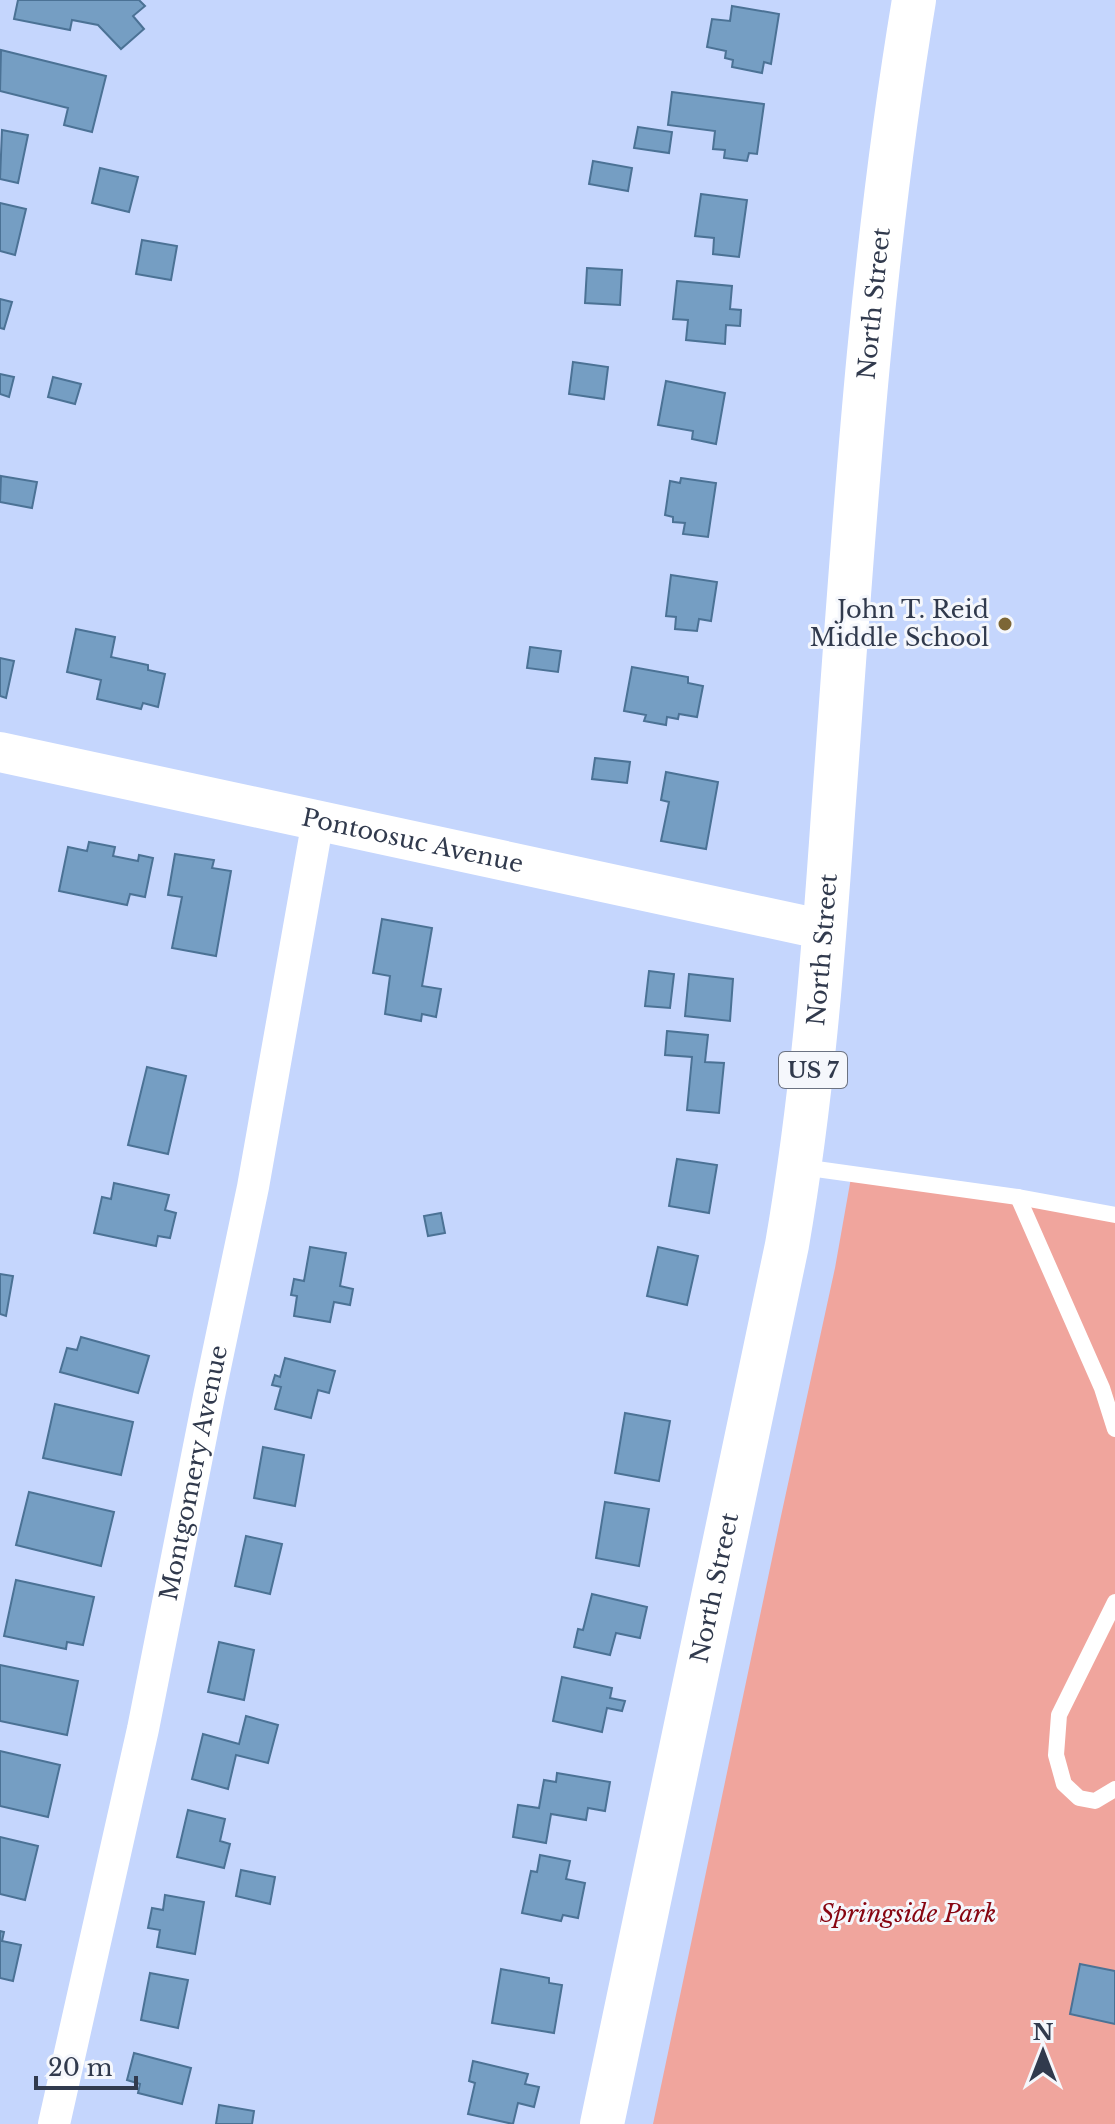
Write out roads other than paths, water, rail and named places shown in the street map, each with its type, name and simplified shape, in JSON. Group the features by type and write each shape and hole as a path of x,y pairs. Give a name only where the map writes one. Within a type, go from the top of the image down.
{"main road":[{"name":"North Street","path":"602,2124 801,1167 825,930 879,246 914,0"}],"street":[{"name":"Pontoosuc Avenue","path":"0,752 825,930"},
{"name":"Montgomery Avenue","path":"54,2124 143,1729 253,1187 318,820"}],"lane":[{"path":"801,1167 1018,1197 1115,1215"},
{"path":"1018,1197 1102,1388 1115,1429"},
{"path":"1115,1602 1059,1715 1056,1755 1064,1784 1079,1798 1095,1801 1115,1789"}],"place":[{"name":"John T. Reid Middle School","path":"1005,624"}],"park label":[{"name":"Springside Park","path":"908,1914"}]}
